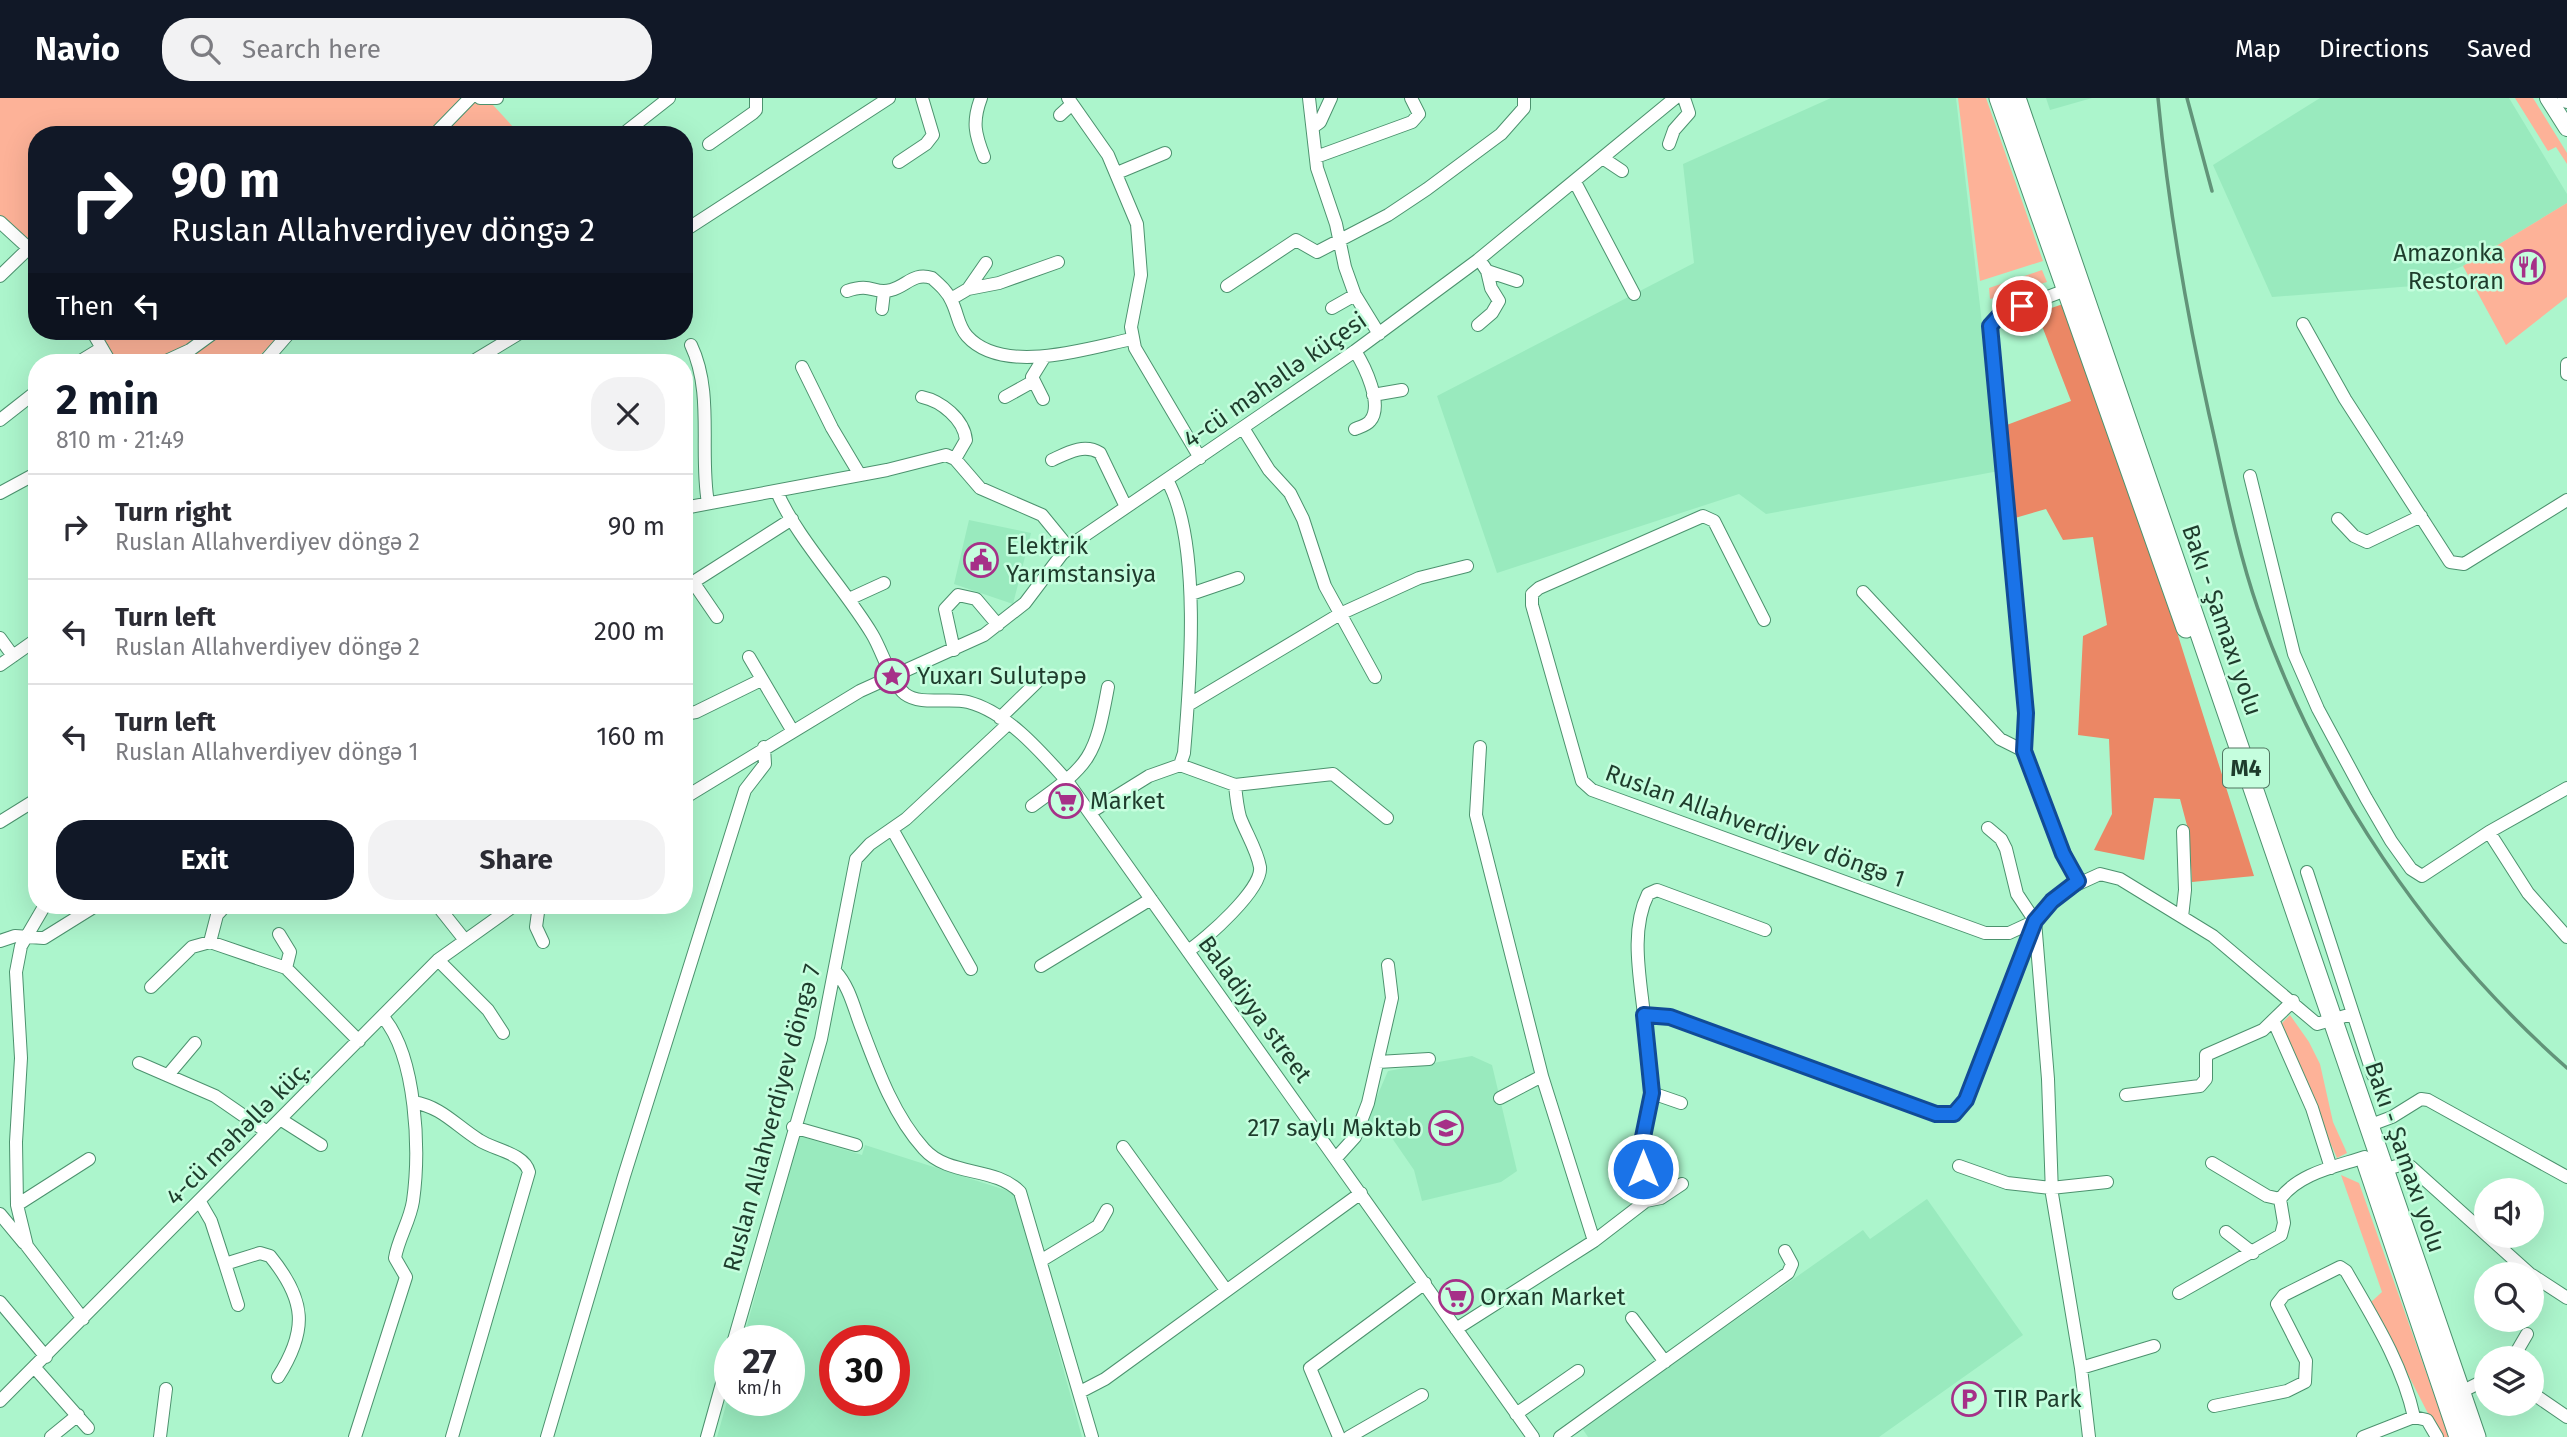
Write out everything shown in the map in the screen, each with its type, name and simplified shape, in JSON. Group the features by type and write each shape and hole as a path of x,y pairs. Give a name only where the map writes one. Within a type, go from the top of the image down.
{"highway":[{"name":"Bakı - Şamaxı yolu","path":"1999,98 2326,1023 2368,1126 2476,1437"},
{"name":"Bakı - Şamaxı yolu","path":"2015,98 2190,597 2326,1023 2365,1157 2459,1437"}],"main road":[{"path":"2548,98 2567,128"}],"street":[{"path":"442,126 470,98"},
{"path":"480,98 497,98"},
{"path":"633,126 669,98"},
{"path":"709,144 756,110 756,98"},
{"path":"693,225 889,98"},
{"path":"899,162 926,144 933,135 922,98"},
{"path":"981,98 974,117 974,130 984,157"},
{"path":"1310,98 1316,157 1339,241 1355,295 1379,334"},
{"path":"1313,127 1320,122 1331,98"},
{"path":"1316,157 1412,122 1419,114 1411,98"},
{"path":"1227,286 1296,240 1317,252 1409,202 1501,134 1524,108 1524,98"},
{"name":"4-cü məhəllə küçesi","path":"892,676 954,650 998,625 1025,603 1069,548 1379,334 1478,260 1604,159 1659,103 1675,98"},
{"path":"1668,144 1674,130 1689,113 1684,98"},
{"path":"1060,116 1070,101 1117,173 1141,239 1142,275 1131,327 1132,339 1200,458"},
{"path":"1117,173 1165,153"},
{"path":"1604,159 1622,171"},
{"path":"1575,182 1634,294"},
{"path":"0,222 28,247"},
{"path":"0,276 28,256"},
{"path":"1478,260 1487,271 1491,288 1499,301 1478,325"},
{"path":"951,299 968,289 999,283 1058,262"},
{"path":"968,289 986,263"},
{"path":"1487,271 1517,281"},
{"path":"847,291 867,286 884,292 924,275 932,278 951,299 959,323 976,345 1000,354 1072,354 1132,339"},
{"path":"2066,290 2000,315 1990,326 2026,713 2024,751 2058,842 2078,881"},
{"path":"882,309 884,292"},
{"path":"1332,308 1355,295"},
{"path":"2303,324 2345,399 2450,562 2458,565 2567,500"},
{"path":"97,340 105,354"},
{"path":"181,354 204,340"},
{"path":"271,354 283,340"},
{"path":"482,354 499,340"},
{"path":"691,345 700,364 703,381 704,478 708,503"},
{"path":"92,354 102,348"},
{"path":"1355,351 1369,372 1373,395 1373,415 1370,422 1355,429"},
{"path":"1043,400 1032,382 1032,377 1045,356"},
{"path":"2567,364 2567,374"},
{"path":"802,367 860,475"},
{"path":"1005,397 1032,382"},
{"path":"1373,395 1402,390"},
{"path":"922,397 943,405 962,426 966,440 955,459"},
{"path":"0,420 28,398"},
{"path":"1243,429 1269,470 1290,493 1303,519 1325,586 1375,677"},
{"path":"1052,460 1076,450 1093,449 1100,453 1126,507"},
{"path":"693,506 777,492 946,455 955,459 980,488 1042,515 1069,548"},
{"path":"2250,475 2294,654 2318,709 2391,841 2411,869 2422,876 2489,832 2567,788"},
{"path":"0,493 28,478"},
{"path":"1167,480 1177,502 1191,594 1188,705 1180,765"},
{"path":"693,792 792,730 892,676 885,656 849,599 792,519 777,492"},
{"name":"Ruslan Allahverdiyev döngə 1","path":"1764,620 1714,521 1703,516 1539,587 1532,594 1532,605 1582,781 1592,790 1985,933 2009,933 2035,921"},
{"path":"2338,519 2354,536 2367,542 2421,516"},
{"path":"693,582 792,519"},
{"path":"1188,705 1340,614 1419,578 1467,566"},
{"path":"1191,594 1238,578"},
{"path":"849,599 884,583"},
{"path":"693,590 718,617"},
{"path":"1863,592 2000,740 2024,751"},
{"path":"954,650 945,609 958,595 976,599 998,625"},
{"path":"0,639 12,656"},
{"path":"0,665 28,645"},
{"path":"749,657 792,730"},
{"name":"Baladiyya street","path":"892,676 908,696 965,701 1004,721 1067,781 1533,1437"},
{"path":"693,712 761,680"},
{"name":"Ruslan Allahverdiyev döngə 7","path":"738,1325 793,1128 821,1039 856,859 870,844 892,829 1004,721 1037,682"},
{"path":"1032,806 1067,781 1095,748 1108,687"},
{"path":"547,1437 639,1129 745,790 765,764 764,747"},
{"path":"1480,747 1476,815 1542,1076 1594,1241"},
{"path":"1091,812 1149,776 1180,765 1235,785 1333,775 1387,818"},
{"path":"1188,951 1212,932 1255,886 1260,874 1240,816 1235,785"},
{"path":"0,822 28,805"},
{"path":"1988,828 2001,839 2017,894 2035,921 2048,1079 2051,1188 2081,1368 2089,1437"},
{"path":"892,829 971,969"},
{"path":"2182,917 2185,890 2183,831"},
{"path":"2489,832 2528,892 2567,937"},
{"path":"2307,872 2373,1075"},
{"path":"1644,1015 1670,1017 1936,1114 1954,1114 1966,1100 2035,921 2052,901 2078,881 2100,874 2120,879 2222,942 2293,1000 2326,1023 2352,1014"},
{"path":"1646,1201 1643,1137 1652,1093 1638,946 1639,924 1648,894 1657,890 1765,930"},
{"path":"1041,966 1151,899"},
{"path":"27,1246 17,1205 16,1142 21,1058 16,972 25,936 39,914"},
{"path":"0,941 25,936 44,938 83,914"},
{"path":"210,942 218,914"},
{"path":"444,914 464,939"},
{"name":"4-cü məhəllə küç.","path":"0,1401 438,960 502,914"},
{"path":"538,914 536,927 543,942"},
{"path":"279,934 290,952 286,968"},
{"path":"151,987 192,947 210,942 286,968 359,1041"},
{"path":"438,960 488,1010 503,1033"},
{"path":"1336,1158 1362,1123 1392,998 1388,965"},
{"path":"835,971 847,986 876,1064 913,1135 934,1159 1014,1185 1024,1199 1092,1437"},
{"path":"2126,1095 2200,1086 2206,1079 2206,1055 2274,1022 2293,1000"},
{"path":"355,1437 407,1273 395,1258 413,1203 412,1102 402,1054 394,1031 383,1017"},
{"path":"2274,1022 2312,1108 2331,1168"},
{"path":"168,1075 195,1043"},
{"path":"1378,1062 1429,1059"},
{"path":"139,1063 215,1096 267,1132"},
{"path":"1500,1098 1542,1076"},
{"path":"1652,1093 1681,1102"},
{"path":"2368,1126 2392,1117 2421,1099 2428,1100 2567,1177"},
{"path":"412,1102 443,1112 476,1138 520,1159 529,1172 452,1437"},
{"path":"281,1119 321,1145"},
{"path":"793,1128 856,1145"},
{"path":"1123,1147 1226,1290"},
{"path":"2280,1199 2296,1183 2365,1157"},
{"path":"17,1205 33,1198 89,1159"},
{"path":"2212,1163 2267,1196 2280,1199"},
{"path":"2383,1170 2400,1165 2411,1167 2517,1262"},
{"path":"1959,1166 2007,1183 2051,1188 2108,1182"},
{"path":"1456,1329 1594,1241 1646,1201 1661,1198 1682,1184"},
{"path":"1080,1392 1105,1379 1361,1193"},
{"path":"2179,1293 2281,1235 2284,1223 2280,1199"},
{"path":"200,1202 211,1220 238,1305"},
{"path":"1042,1261 1098,1226 1107,1210"},
{"path":"0,1214 83,1319"},
{"path":"2226,1232 2253,1252"},
{"path":"1559,1437 1788,1273 1792,1264 1786,1251"},
{"path":"225,1264 260,1254 270,1256 300,1307 302,1322 295,1351 278,1377"},
{"path":"2214,1406 2287,1391 2305,1382 2306,1361 2277,1304 2284,1295 2340,1267 2346,1271 2390,1347 2414,1417"},
{"path":"1339,1437 1310,1368 1425,1283"},
{"path":"2544,1283 2567,1298"},
{"path":"0,1302 46,1357"},
{"path":"1632,1318 1665,1362"},
{"path":"2520,1346 2527,1334"},
{"path":"2081,1368 2154,1346"},
{"path":"35,1368 88,1428"},
{"path":"1516,1413 1578,1371"},
{"path":"2461,1392 2474,1386"},
{"path":"160,1437 166,1389"},
{"path":"1349,1437 1422,1395"},
{"path":"2544,1401 2567,1417"},
{"path":"707,1437 714,1412"},
{"path":"51,1437 78,1415"},
{"path":"2363,1437 2414,1417 2427,1420 2437,1437"}],"shaded area":[{"path":"0,98 471,98 478,104 493,105 512,126 28,126 28,242 0,216"},
{"path":"1831,98 1956,98 1999,471 1766,514 1739,494 1497,573 1437,396 1694,263 1683,164"},
{"path":"1958,98 1986,98 2043,261 1980,281"},
{"path":"2046,98 2092,98 2050,110"},
{"path":"2320,98 2509,98 2567,194 2567,203 2463,266 2413,286 2272,297 2213,165"},
{"path":"2515,98 2533,98 2567,153 2567,164 2556,147 2548,151"},
{"path":"2567,203 2567,297 2506,345 2463,266"},
{"path":"2042,270 2047,282 1990,299 1989,288"},
{"path":"2063,304 2170,610 2254,876 2192,882 2189,833 2180,799 2154,798 2144,860 2094,850 2112,814 2109,739 2078,735 2083,636 2107,625 2093,537 2063,540 2046,509 2015,518 2004,426 2071,401 2037,313"},
{"path":"104,340 276,340 261,354 109,352"},
{"name":"Elektrik Yarımstansiya","path":"969,520 1031,533 1013,604 954,584"},
{"path":"2290,1015 2309,1042 2320,1064 2333,1122 2347,1153 2337,1158 2279,1026"},
{"name":"217 saylı Məktəb","path":"1472,1056 1492,1065 1517,1171 1501,1182 1422,1201 1414,1170 1383,1125 1371,1132 1365,1124 1388,1071"},
{"path":"799,1136 862,1155 865,1145 1015,1193 1082,1437 717,1437 723,1416 805,1416 805,1325 747,1325"},
{"path":"2341,1175 2359,1183 2449,1437 2440,1437 2371,1302 2382,1292"},
{"path":"1927,1199 2023,1335 1879,1437 1588,1437 1582,1428 1863,1230 1870,1239"}],"railway":[{"path":"2158,98 2179,257 2209,414 2243,561 2283,674 2346,799 2383,858 2424,915 2468,969 2516,1020 2567,1068"},
{"path":"2187,98 2212,191"}],"place":[{"name":"Amazonka Restoran","path":"2528,267"},
{"name":"Elektrik Yarımstansiya","path":"981,560"},
{"name":"Yuxarı Sulutəpə","path":"892,676"},
{"name":"Market","path":"1066,801"},
{"name":"217 saylı Məktəb","path":"1446,1128"},
{"name":"Orxan Market","path":"1456,1297"},
{"name":"TIR Park","path":"1969,1399"}],"route":[{"path":"1643,1169 1643,1137 1652,1093 1644,1015 1670,1017 1936,1114 1954,1114 1966,1100 2035,921 2043,909 2078,881 2063,854 2024,751 2026,713 1990,326 2000,315 2022,306"}]}
